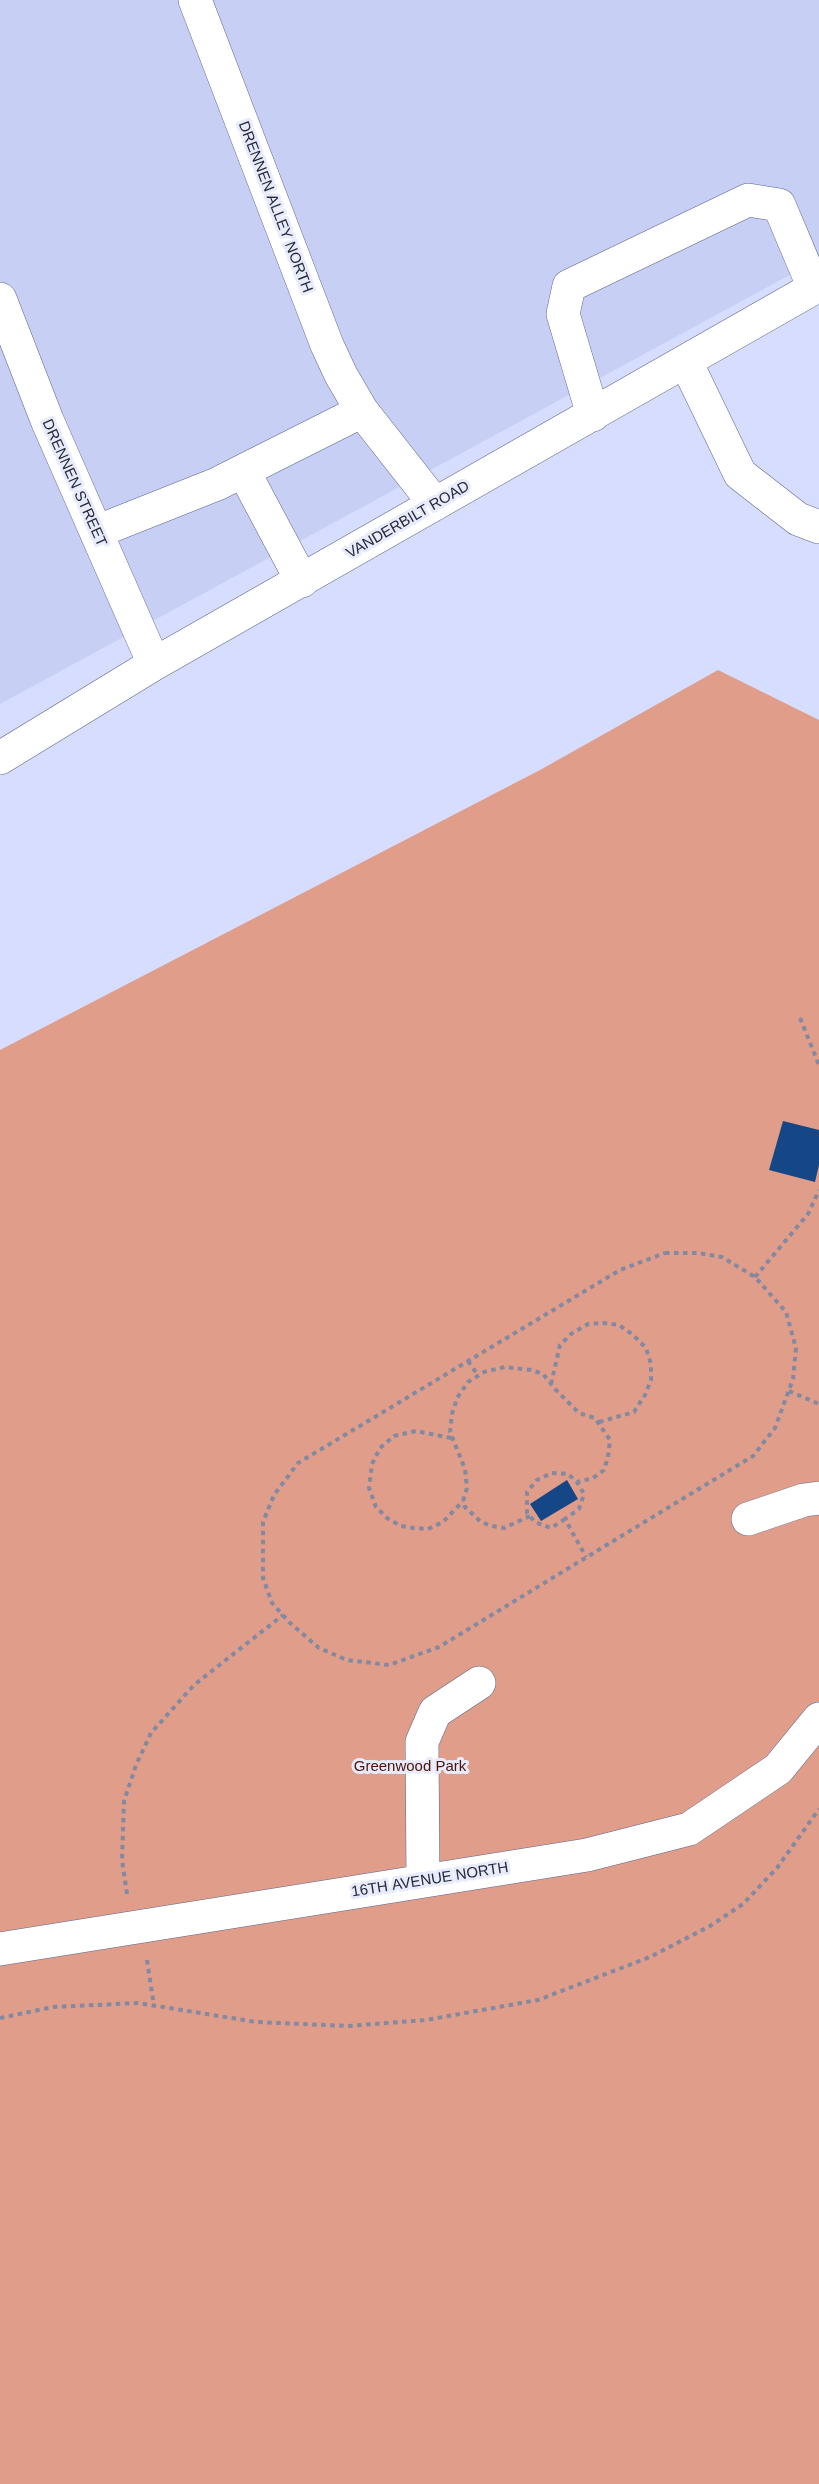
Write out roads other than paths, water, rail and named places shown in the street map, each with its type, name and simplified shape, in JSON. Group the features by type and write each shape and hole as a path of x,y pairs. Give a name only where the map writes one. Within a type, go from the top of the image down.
{"street":[{"name":"DRENNEN ALLEY NORTH","path":"195,0 327,345 341,375 362,411 435,504"},
{"path":"593,415 563,314 569,286 748,200 779,205 816,287"},
{"name":"VANDERBILT ROAD","path":"0,758 154,664 816,287"},
{"name":"DRENNEN STREET","path":"0,299 47,420 154,664"},
{"path":"686,362 740,474 798,519 819,527"},
{"path":"96,532 244,472 362,411"},
{"path":"244,472 302,581"},
{"path":"748,1519 804,1500 819,1498"},
{"path":"423,1881 422,1742 435,1712 478,1683"},
{"name":"16TH AVENUE NORTH","path":"0,1949 587,1855 689,1829 778,1769 819,1719"}],"park label":[{"name":"Greenwood Park","path":"410,1767"}]}
